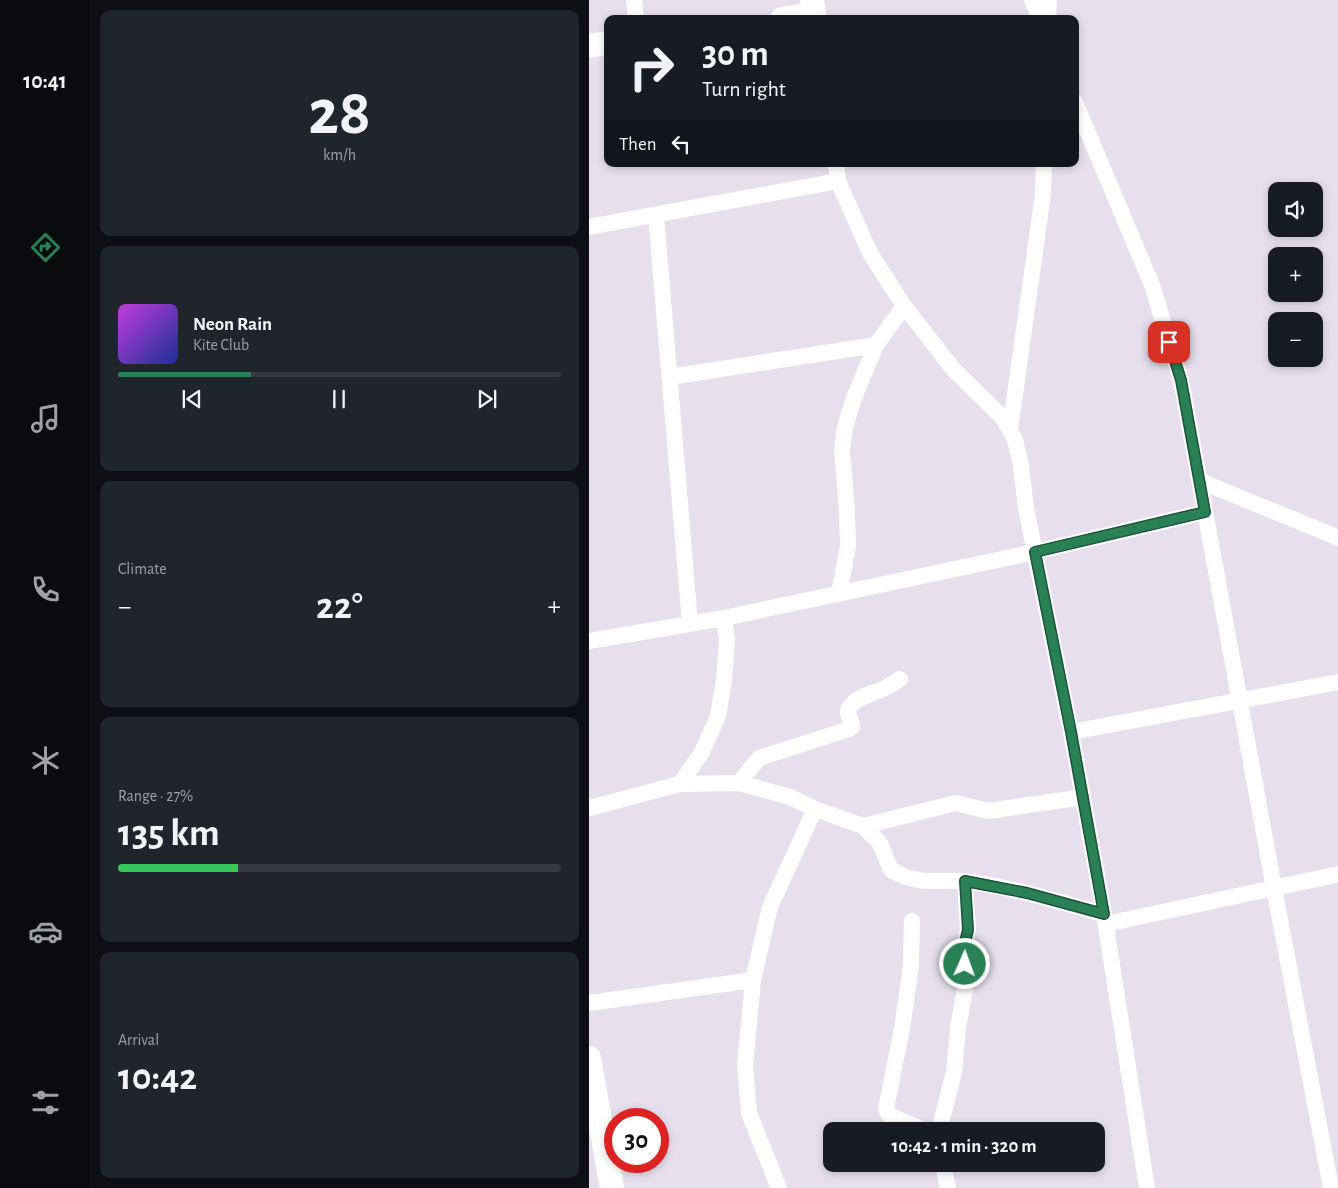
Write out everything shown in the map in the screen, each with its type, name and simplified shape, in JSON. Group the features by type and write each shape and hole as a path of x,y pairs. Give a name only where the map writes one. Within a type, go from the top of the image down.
{"street":[{"path":"634,0 636,15"},
{"path":"1032,0 1038,15"},
{"path":"1048,15 1049,0"},
{"path":"798,15 814,11"},
{"path":"589,46 604,44"},
{"path":"1079,112 1152,285 1181,380 1331,1188"},
{"path":"836,167 838,181 870,252 904,306 954,370 1003,418 1015,440 1026,508 1071,732 1105,919 1147,1188"},
{"path":"1010,430 1043,194 1044,167"},
{"path":"589,227 838,181"},
{"path":"655,215 690,623"},
{"path":"839,594 848,547 842,450 845,427 854,398 876,345 904,306"},
{"path":"669,377 876,345"},
{"path":"1199,481 1338,538"},
{"path":"589,641 724,618 839,594 1035,552 1205,512"},
{"path":"680,784 702,752 718,716 724,680 727,640 724,618"},
{"path":"739,783 759,758 849,729 853,723 848,713 849,708 867,694 883,689 900,679"},
{"path":"1071,732 1338,682"},
{"path":"589,808 680,784 739,783 790,797 815,809 863,826 880,843 891,870 905,877 924,881 965,881 1027,893 1105,919 1274,888 1338,874"},
{"path":"863,826 956,803 988,811 1083,797"},
{"path":"779,1188 749,1113 745,1066 753,980 771,907 815,809"},
{"path":"941,1122 954,1072 967,978 963,950 968,930 965,881"},
{"path":"906,1122 889,1115 886,1103 902,1029 911,966 912,921"},
{"path":"589,1003 753,980"},
{"path":"589,1058 612,1188"},
{"path":"945,1172 948,1188"}],"route":[{"path":"965,964 963,950 968,930 965,881 1027,893 1104,914 1071,732 1035,552 1205,512 1181,380 1169,342"}]}
